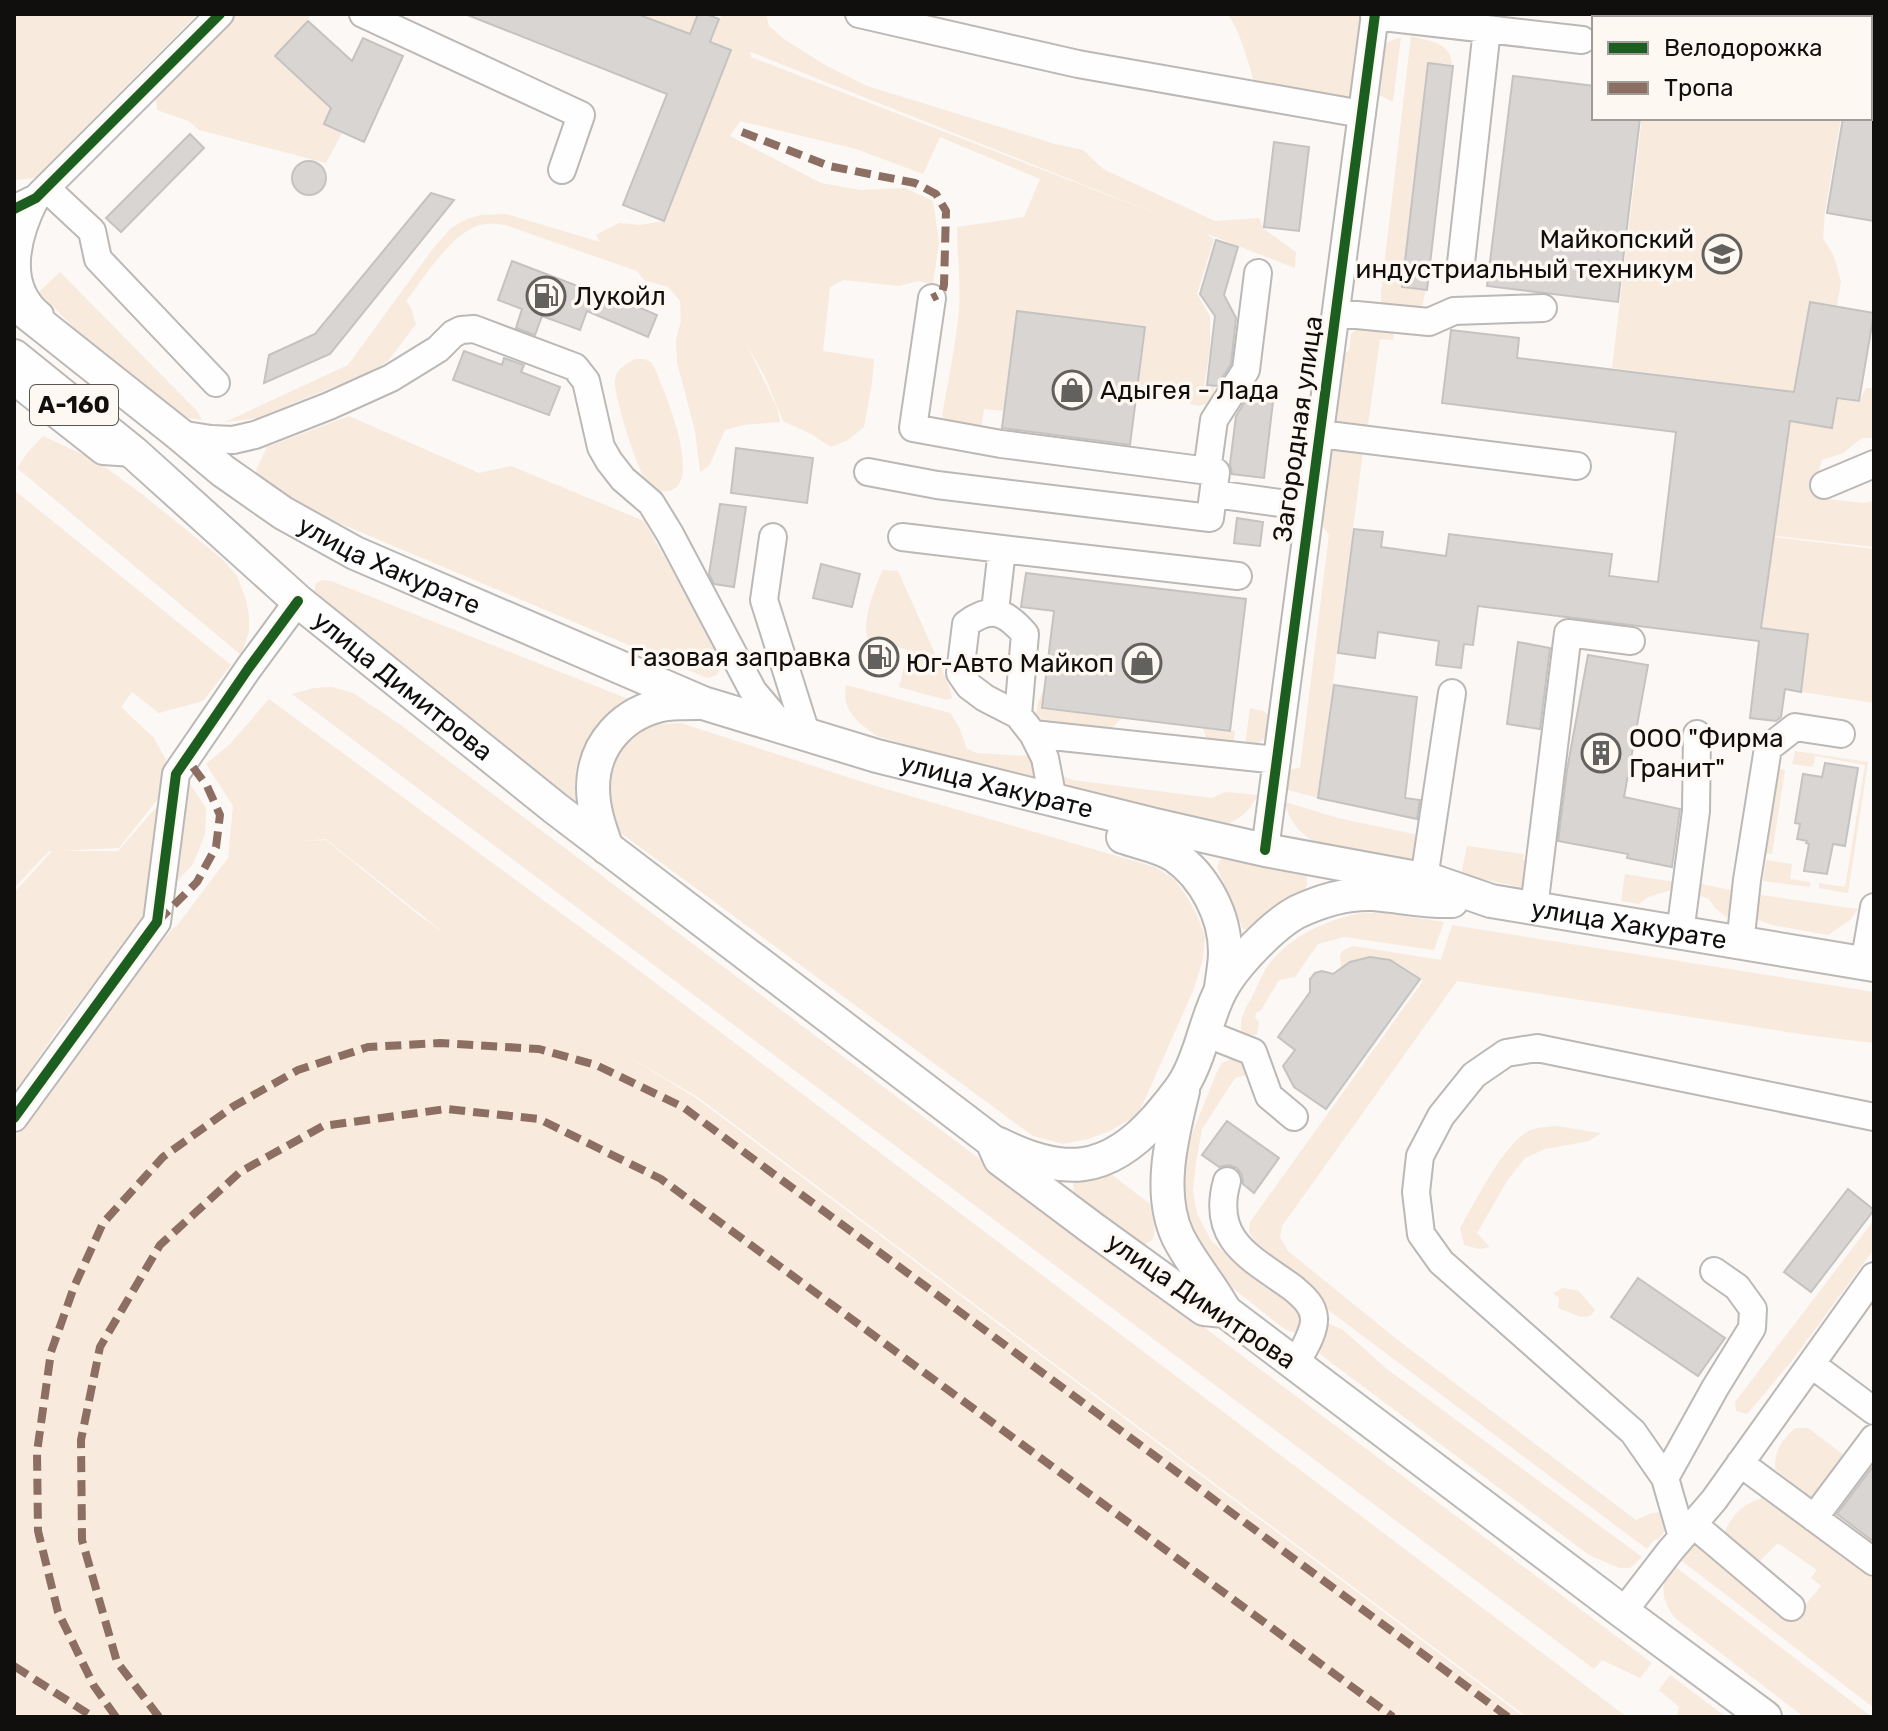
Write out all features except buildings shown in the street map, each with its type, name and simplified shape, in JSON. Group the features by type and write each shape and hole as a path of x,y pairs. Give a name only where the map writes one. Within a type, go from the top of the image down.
{"main road":[{"name":"улица Хакурате","path":"14,303 223,471 283,513 355,553 703,703 877,756 1059,802 1265,850 1424,879 1491,901 1869,964"},
{"name":"А-160","path":"14,356 134,453"},
{"name":"улица Димитрова","path":"134,453 298,601 607,848 992,1141 1000,1159 1204,1309 1225,1311 1765,1717"},
{"path":"607,848 596,815 593,789 595,766 602,746 619,725 641,712 667,704 703,703"},
{"path":"1059,802 1111,834 1176,857 1191,870 1211,896 1220,921 1225,951 1221,989 1186,1080 1175,1122 1168,1188 1169,1209 1181,1242 1225,1311"},
{"path":"1221,989 1245,957 1278,926 1295,913 1320,903 1344,896 1373,894 1428,902 1491,901"},
{"path":"992,1141 1025,1157 1075,1165 1098,1162 1121,1151 1143,1133 1186,1080"}],"street":[{"path":"91,365 81,348 29,306 23,292 18,248 32,198 220,14"},
{"path":"363,14 581,115 562,170"},
{"path":"859,14 1078,64 1362,114"},
{"path":"1374,15 1582,40"},
{"name":"Загородная улица","path":"1265,850 1374,15"},
{"path":"1461,263 1487,29"},
{"path":"32,198 92,231 98,259 216,383"},
{"path":"868,472 937,485 1210,518 1214,420 1246,370 1258,273"},
{"path":"932,298 913,428 1210,482 1310,507"},
{"path":"1336,313 1429,322 1454,311 1543,308"},
{"path":"179,434 233,440 255,435 391,378 438,349 461,330 474,329 575,367 586,381 601,447 609,461 623,479 651,503 753,691 796,732"},
{"path":"14,381 103,451 134,453"},
{"path":"1320,434 1577,466"},
{"path":"1824,485 1874,464"},
{"path":"773,537 764,600 796,732"},
{"path":"902,537 1238,576"},
{"path":"995,611 1002,549"},
{"path":"14,1118 157,922 176,774 298,601"},
{"path":"1059,802 1045,758 1025,724 1025,634 1013,620 995,611 979,614 966,624 960,673 969,686 1025,724 1277,760"},
{"path":"1534,908 1568,633 1631,641"},
{"path":"1424,879 1452,693"},
{"path":"1740,944 1768,748 1795,727 1841,734"},
{"path":"1680,933 1696,811 1697,734"},
{"path":"1869,964 1874,907"},
{"path":"1205,1033 1253,1052 1269,1096 1294,1117"},
{"path":"1791,1607 1687,1530 1665,1478 1633,1432 1441,1262 1421,1234 1416,1192 1420,1156 1441,1116 1474,1075 1506,1053 1537,1048 1874,1117"},
{"path":"1227,1181 1224,1215 1231,1238 1240,1249 1302,1295 1312,1307 1314,1319 1296,1364"},
{"path":"1665,1478 1752,1328 1753,1309 1737,1287 1714,1271"},
{"path":"1623,1612 1714,1500 1874,1276"},
{"path":"1811,1364 1874,1411"},
{"path":"1814,1518 1874,1438"},
{"path":"1740,1463 1874,1562"}],"shaded area":[{"path":"14,14 197,14 35,178 14,180"},
{"path":"237,14 312,14 275,57 313,92 321,86 338,93 324,123 342,133 326,163 199,130 189,121 157,110 156,99 163,88"},
{"path":"638,14 697,15 691,32 712,40 722,14 766,14 769,26 784,39 825,65 867,86 1083,150 1103,169 1215,221 1259,218 1264,229 1296,252 1295,268 1205,233 1214,239 1197,294 1210,316 1210,349 1204,386 1215,388 1210,403 1198,406 1191,404 1186,392 1142,387 1139,384 1146,326 1017,311 1003,411 984,409 981,429 951,427 942,416 959,309 957,227 1024,217 1040,179 940,137 923,174 856,149 740,121 730,136 821,183 861,190 905,188 933,201 939,242 933,284 918,281 899,286 843,280 830,287 823,351 874,359 864,427 848,440 831,447 783,421 765,377 746,343 777,408 780,422 725,430 709,466 700,472 695,431 677,362 680,301 668,287 644,280 637,271 505,225 492,224 480,225 459,237 430,269 406,301 416,324 388,361 370,372 257,418 225,422 348,365 432,250 451,228 467,219 506,214 600,242 596,235 619,223 640,225 665,221 731,51","holes":["750,52 1180,223 751,57"]},
{"path":"1228,14 1361,14 1351,93 1346,99 1255,86 1241,40"},
{"path":"1635,14 1856,14 1856,16"},
{"path":"1874,14 1874,118 1872,16 1860,16"},
{"path":"1411,36 1444,47 1452,65 1428,63 1426,290 1421,309 1387,308 1381,302"},
{"path":"1401,37 1393,102 1379,95 1376,67 1380,53 1388,42"},
{"name":"Майкопский индустриальный техникум","path":"1642,120 1841,120 1823,239 1833,254 1841,281 1837,307 1809,302 1793,391 1612,368"},
{"path":"60,272 197,411 202,420 183,417 159,406 121,376 39,292"},
{"path":"1363,325 1394,329 1393,340 1380,339 1367,432 1334,424 1338,357 1349,351 1351,334"},
{"path":"636,359 652,363 677,430 683,468 680,482 669,491 654,488 644,478 618,400 616,375 623,366"},
{"path":"1866,388 1874,388 1874,438 1862,438 1843,453 1822,460 1814,487 1829,499 1863,503 1874,501 1874,547 1775,536 1791,422 1833,428 1837,399 1859,402"},
{"path":"349,416 479,473 511,466 644,521 716,648 721,664 717,675 707,678 282,499 261,483 256,470 267,447"},
{"path":"43,436 97,461 221,558 237,576 246,600 249,632 241,655 17,468"},
{"path":"1337,448 1363,451 1318,798 1285,789 1287,774 1292,769 1300,768 1329,535 1317,518 1327,453"},
{"path":"14,490 231,665 203,701 159,713 132,692 121,707 154,738 166,760 160,796 119,848 59,851 118,851 160,803 144,918 56,1032 14,1094 14,893 52,851 14,888"},
{"path":"1774,537 1874,549 1874,703 1802,692 1808,634 1762,628"},
{"path":"883,570 898,571 952,698 947,700 899,687 908,650 868,639 866,624"},
{"path":"322,580 628,699 601,722 585,747 576,776 575,810 321,600 315,592 315,584"},
{"path":"846,685 950,713 967,749 977,753 1028,756 1033,761 1037,782 877,736 852,715 846,702"},
{"path":"332,687 353,693 398,723 1652,1663 1640,1678 1602,1660 1594,1669 292,694"},
{"path":"1044,689 1042,709 1122,718 1106,730 1050,724 1036,716"},
{"path":"269,699 625,960 1627,1717 1527,1717 699,1098 613,1047 696,1098 1524,1717 14,1717 14,1138 112,996 176,927 228,858 233,806 206,764 229,745","holes":["326,839 448,936 326,840 303,841"]},
{"path":"1250,708 1263,711 1271,717 1271,723 1268,734 1261,741 1245,746"},
{"path":"681,723 872,785 1155,867 1174,879 1197,915 1205,937 1203,959 1193,991 1137,1115 1110,1131 1088,1139 1063,1144 1033,1136 618,831 608,808 608,762 636,729"},
{"path":"1203,727 1235,731 1233,746 1206,738"},
{"path":"1795,751 1868,762 1848,893 1819,888 1819,883 1845,887 1865,765 1815,756 1813,767 1792,764"},
{"path":"1776,768 1785,770 1772,854 1763,853"},
{"path":"1057,774 1073,780 1212,798 1225,792 1258,795 1244,813 1225,825 1071,789"},
{"path":"188,781 206,808 205,834 193,864 171,888"},
{"path":"1285,802 1338,818 1423,836 1416,855 1405,864 1351,855 1316,843 1302,833 1292,820"},
{"path":"1467,846 1524,854 1523,860 1534,862 1527,885 1521,887 1461,875"},
{"path":"1226,857 1301,871 1307,876 1307,885 1304,890 1243,929 1217,867 1220,860"},
{"path":"1766,860 1792,864 1790,879 1810,882 1810,887 1763,881"},
{"path":"1625,874 1680,883 1678,888 1648,897 1639,904 1621,901"},
{"path":"1702,884 1734,891 1732,915 1726,917 1709,899 1693,893 1691,886"},
{"path":"1755,896 1858,909 1850,920 1828,935 1758,920 1754,913"},
{"path":"1361,913 1444,922 1434,950 1344,937 1318,944 1295,977 1279,980 1256,1013 1259,1022 1257,1035 1243,1034 1241,1021 1244,1012 1265,970 1274,959 1307,932"},
{"path":"1452,925 1874,992 1874,1043 1457,981 1282,1226 1280,1237 1288,1251 1399,1341 1636,1520 1664,1512 1668,1517 1665,1530 1647,1549 1327,1309 1316,1291 1258,1245 1249,1232 1250,1222 1423,981 1384,958 1364,958 1341,967 1342,951 1353,946 1441,960"},
{"path":"1231,1059 1242,1061 1248,1075 1235,1078 1202,1129 1193,1191 1197,1214 1212,1242 1303,1311 1305,1329 1297,1333 1286,1330 1220,1278 1199,1252 1182,1206 1185,1156 1193,1131 1217,1072 1222,1063"},
{"path":"1556,1126 1601,1133 1589,1141 1545,1149 1525,1158 1507,1181 1477,1233 1490,1247 1479,1249 1464,1245 1460,1228 1511,1146 1531,1130"},
{"path":"1111,1174 1150,1204 1154,1231 1151,1241 1137,1245 1074,1198 1073,1184 1080,1179"},
{"path":"1874,1220 1874,1249 1791,1362 1747,1414 1736,1411 1735,1402"},
{"path":"1563,1288 1579,1291 1595,1310 1590,1316 1581,1317 1558,1308 1559,1298 1553,1293"},
{"path":"1330,1324 1343,1330 1387,1369 1642,1557 1630,1568 1619,1568 1589,1555 1333,1364 1319,1353 1322,1332"},
{"path":"1796,1428 1808,1428 1852,1461 1819,1505 1775,1469 1780,1446"},
{"path":"1762,1498 1780,1504 1874,1572 1874,1708 1678,1558 1686,1549 1699,1544 1744,1576 1740,1582 1792,1621 1821,1586 1811,1578 1817,1570 1778,1543 1755,1566 1723,1536 1738,1512"},
{"path":"1673,1565 1872,1717 1804,1717 1675,1618 1664,1592 1665,1579"},
{"path":"1670,1675 1726,1717 1677,1717 1679,1707 1659,1690"}],"marked path":[{"path":"742,132 829,166 915,183 936,194 946,211 944,285 942,293 932,298"},
{"path":"157,922 197,882 216,847 220,815 207,786 187,759"},
{"path":"116,1717 94,1686 58,1612 38,1531 37,1452 51,1352 74,1287 103,1223 163,1157 234,1106 298,1070 368,1047 440,1043 539,1049 596,1065 683,1107 1508,1717"},
{"path":"159,1717 117,1662 82,1540 81,1440 100,1347 160,1245 240,1172 323,1126 446,1109 539,1119 661,1179 1393,1717"},
{"path":"14,1666 93,1717"}],"cycle path":[{"path":"14,209 36,198 220,14"},
{"path":"1265,850 1375,14"},
{"path":"14,1118 157,922 176,774 298,601"}],"place":[{"name":"Майкопский индустриальный техникум","path":"1722,254"},
{"name":"Лукойл","path":"546,296"},
{"name":"Адыгея - Лада","path":"1072,390"},
{"name":"Газовая заправка","path":"879,657"},
{"name":"Юг-Авто Майкоп","path":"1142,663"},
{"name":"ООО \"Фирма Гранит\"","path":"1601,753"}]}
